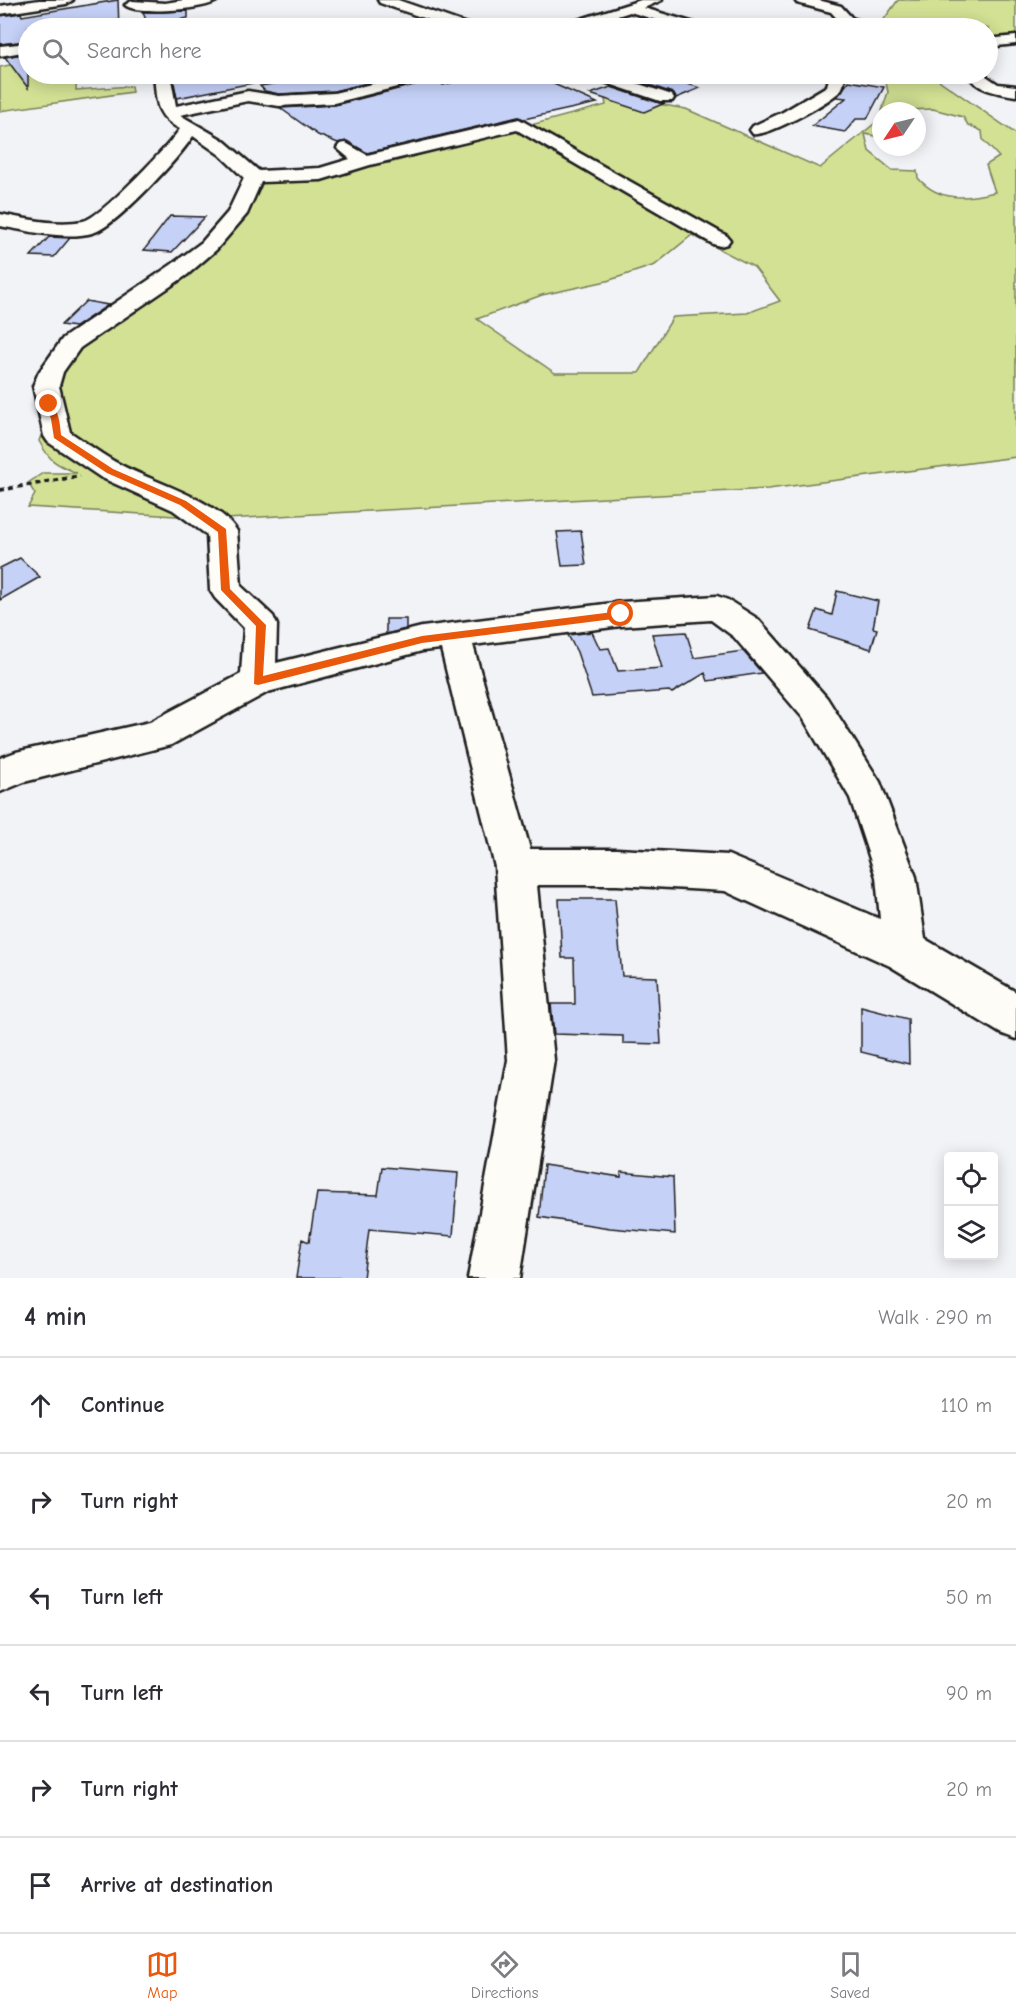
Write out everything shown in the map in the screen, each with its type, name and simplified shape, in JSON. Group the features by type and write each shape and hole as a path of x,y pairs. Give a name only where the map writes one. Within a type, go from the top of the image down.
{"street":[{"path":"0,10 41,7 66,0"},
{"path":"132,8 165,7 211,0"},
{"path":"385,0 436,18"},
{"path":"598,18 655,0"},
{"path":"802,0 836,9 840,18"},
{"path":"630,8 663,18"},
{"path":"998,42 1016,40"},
{"path":"0,51 18,48"},
{"path":"161,84 168,101 168,112 172,118 220,145 238,159 254,177"},
{"path":"168,112 248,96 279,101 334,98 390,84"},
{"path":"625,84 666,98"},
{"path":"759,130 789,116 834,88 835,84"},
{"path":"988,84 994,88 1016,91"},
{"path":"994,88 998,102 1007,109"},
{"path":"254,177 321,174 364,160 519,124 720,240"},
{"path":"0,220 52,229 91,227 128,197 177,147 190,127"},
{"path":"345,148 364,160"},
{"path":"254,177 237,214 209,246 179,270 71,343 51,372 46,386 57,436 110,471 183,503 222,531 226,590 261,625 258,681"},
{"path":"0,776 16,768 158,735 258,681 422,639 621,614 717,608 746,628 815,708 867,793 896,877 904,951"},
{"path":"454,635 515,867 531,1060 494,1278"},
{"path":"515,867 617,867 728,873 904,951 1016,1017"}],"path":[{"path":"0,490 110,471"}],"green space":[{"path":"898,0 1016,0 1016,35 998,37 998,18 885,18"},
{"path":"18,63 18,84 76,84 76,90 131,86 132,92 0,111 0,67"},
{"path":"886,84 944,84 1016,134 1016,457 768,489 225,519 28,507 35,494 28,483 43,473 77,473 54,461 39,441 45,424 36,390 71,359 93,334 119,321 159,279 207,246 251,177 389,163 606,105 604,94 686,109 820,168 872,126 872,135 865,134 869,151 872,156 892,170 917,171 918,178 926,186 944,195 963,197 995,192 986,165 999,157 983,140 982,131 968,125 963,117 926,109 926,102 885,102 888,92","holes":["692,235 754,267 780,301 747,313 673,317 639,373 555,373 477,319 542,295 607,281 655,265"]}],"building":[{"path":"118,0 119,18 18,18 18,42 0,44 0,16 21,13 22,16"},
{"path":"188,11 188,18 145,18 143,12"},
{"path":"18,55 18,75 5,57"},
{"path":"174,84 248,84 177,98"},
{"path":"363,84 334,91 279,94 265,91 260,86"},
{"path":"417,84 554,84 597,103 524,119 518,117 367,153 347,141 338,143 318,135 280,108 335,105"},
{"path":"647,84 688,84 700,88 676,98 673,93"},
{"path":"847,84 884,87 876,102 872,102 872,110 867,119 856,119 845,132 812,126 846,98 837,97"},
{"path":"611,87 665,103 644,112 590,94"},
{"path":"170,216 205,217 172,252 144,250"},
{"path":"49,237 70,238 54,257 31,256"},
{"path":"86,301 108,305 75,327 61,325"},
{"path":"581,531 586,565 562,566 557,532"},
{"path":"20,558 40,577 0,600 0,568"},
{"path":"837,591 878,601 873,628 877,629 871,649 810,630 817,610 832,615"},
{"path":"386,619 406,619 406,629 386,634"},
{"path":"592,632 600,649 609,648 618,671 662,668 652,634 686,632 694,658 743,651 762,673 708,681 705,673 672,693 669,691 592,697 577,652 568,635"},
{"path":"559,899 615,899 622,976 657,977 661,1044 623,1043 623,1036 554,1034 551,1004 575,1004 574,958 562,958"},
{"path":"861,1007 908,1019 909,1064 861,1052"},
{"path":"544,1165 621,1177 621,1172 673,1177 675,1234 610,1228 539,1217"},
{"path":"382,1167 458,1173 453,1236 369,1229 363,1278 296,1278 302,1239 309,1242 317,1193 378,1195"}],"route":[{"path":"49,404 55,419 57,436 110,471 183,503 222,531 226,590 261,625 258,681 422,639 621,614"}]}
